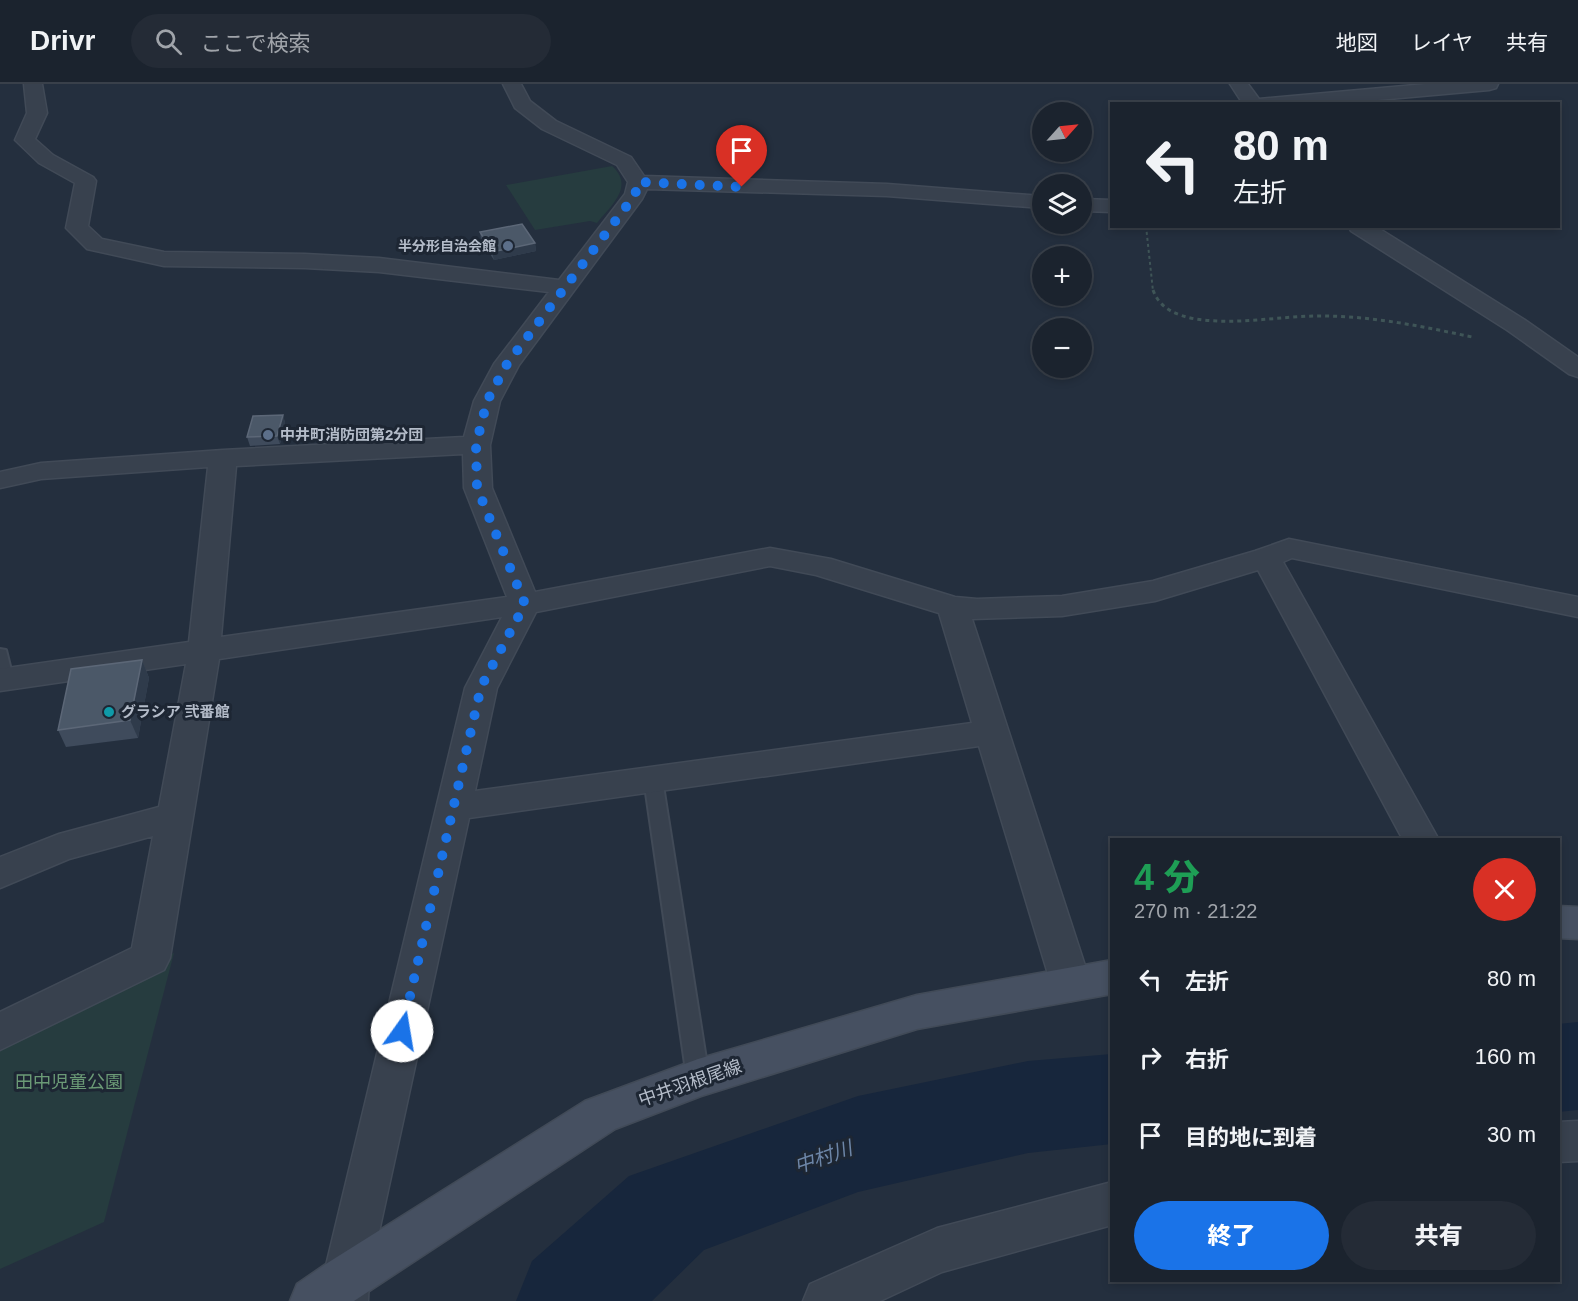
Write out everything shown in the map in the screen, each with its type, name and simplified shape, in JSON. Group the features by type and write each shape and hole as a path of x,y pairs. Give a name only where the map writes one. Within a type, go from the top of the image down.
{"main road":[{"path":"1560,922 1578,922"},
{"name":"中井羽根尾線","path":"334,1293 600,1115 698,1078 917,1012 1110,977"}],"street":[{"path":"33,84 37,112 25,140 46,159 86,181 77,228 95,244 164,260 305,261 379,265 563,287"},
{"path":"512,84 522,104 549,125 624,161 638,182 635,195 563,287 507,364 487,401 476,445 477,488 525,604"},
{"path":"1239,84 1252,102"},
{"path":"1286,102 1489,84"},
{"path":"638,182 887,190 1032,201"},
{"path":"1092,205 1110,206"},
{"path":"1362,228 1516,325 1578,369"},
{"path":"0,480 41,471 222,458 476,445"},
{"path":"0,1032 150,958 204,651 222,458"},
{"path":"2,671 204,651 525,604 771,557 820,566 953,607 977,609 1062,606 1155,591 1266,558 1290,548 1578,607"},
{"path":"1266,558 1306,625 1420,838"},
{"path":"334,1293 481,687 525,604"},
{"path":"953,607 1071,984"},
{"path":"453,807 992,732"},
{"path":"0,873 59,848 175,816"},
{"path":"1560,1142 1578,1141"},
{"path":"827,1301 937,1251 1110,1204"}],"lane":[{"path":"653,779 698,1078"}],"path":[{"path":"1146,228 1153,294 1162,306 1179,313 1209,320 1240,322 1293,316 1330,316 1394,321 1480,338"}],"green space":[{"path":"612,166 619,173 621,188 614,203 597,223 590,221 535,230 506,185"},
{"name":"田中児童公園","path":"174,953 104,1222 0,1269 0,1038"}],"building":[{"path":"522,224 535,243 492,252 480,232"},
{"path":"283,415 277,436 247,437 253,416"},
{"path":"142,660 130,720 58,730 71,669"}],"waterway":[{"name":"中村川","path":"1560,1068 1578,1066"},
{"name":"中村川","path":"572,1301 667,1212 858,1144 1028,1107 1110,1099"}],"place":[{"name":"半分形自治会館","path":"508,246"},
{"name":"中井町消防団第2分団","path":"268,435"},
{"name":"グラシア 弐番館","path":"109,712"}],"route":[{"path":"402,1031 481,687 525,604 477,488 476,445 487,401 507,364 563,287 635,195 638,182 742,187"}]}
